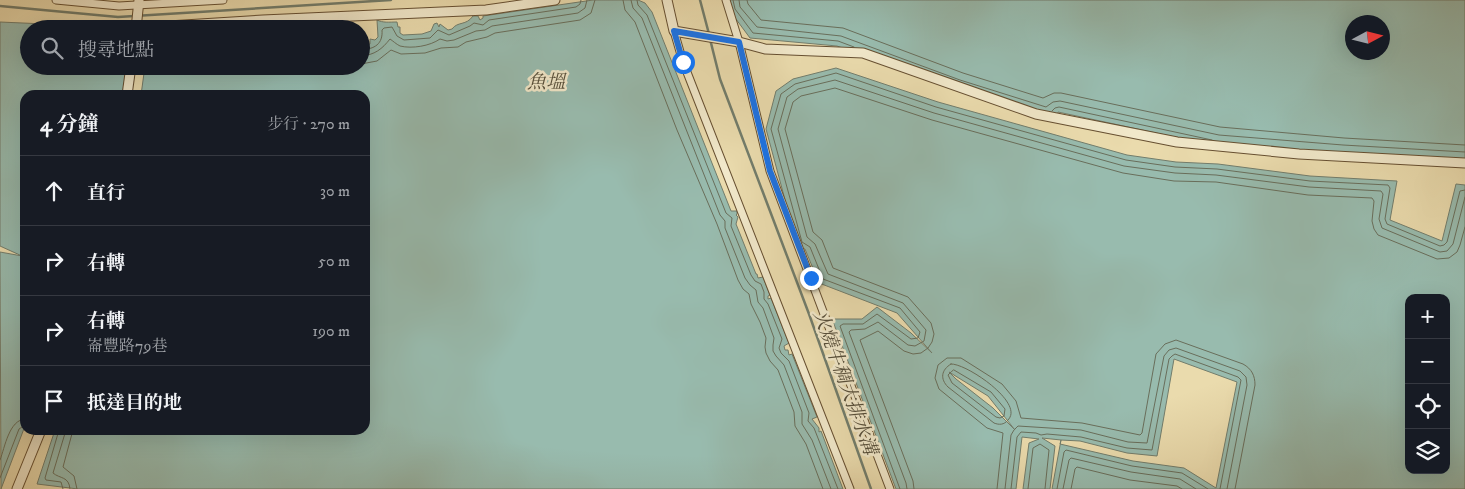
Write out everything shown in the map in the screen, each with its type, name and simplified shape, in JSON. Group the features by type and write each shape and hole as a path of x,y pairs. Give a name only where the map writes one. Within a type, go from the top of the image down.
{"street":[{"path":"56,0 119,6 139,2 223,0"},
{"path":"263,20 486,10 555,0"},
{"path":"667,0 674,31 687,71 850,489"},
{"path":"726,0 739,42 770,171 890,489"},
{"path":"137,20 139,2"},
{"path":"674,31 739,42 765,50 863,53 1036,114 1177,142 1299,154 1465,163"},
{"path":"128,90 130,75"},
{"path":"17,489 39,435"}],"water":[{"name":"魚塭","path":"593,0 638,0 645,3 652,12 731,211 737,211 736,224 758,278 763,277 770,295 768,299 771,298 789,343 784,346 785,350 788,350 789,355 792,354 817,417 812,419 819,428 819,432 821,431 843,489 78,489 37,484 53,435 370,435 370,90 142,90 144,75 370,75 370,39 375,40 378,37 377,20 397,22 398,27 400,27 400,33 403,35 422,34 431,31 434,24 437,23 439,27 440,24 448,30 468,21 473,16 478,16 480,20 483,16"},
{"path":"728,0 1465,0 1465,164 1217,146 1058,112 1056,121 957,90 837,46 750,38 730,11"},
{"path":"0,22 20,23 20,75 128,75 125,90 20,90 20,255 0,246"},
{"path":"836,68 938,102 1127,155 1310,176 1397,181 1390,220 1442,241 1456,184 1465,185 1465,489 1052,489 1060,444 1133,461 1184,468 1216,488 1237,382 1174,359 1157,456 1127,453 1080,441 1042,438 1055,446 1050,489 1023,489 1029,443 1039,439 1022,437 1016,489 896,489 832,319 862,319 877,307 911,333 932,353 897,313 819,283 805,249 798,248 766,129 776,91 793,79","holes":["949,372 988,396 1015,430 993,408"]},
{"path":"0,252 20,256 20,435 22,435 1,489"}],"waterway":[{"path":"0,6 118,17 391,0"},
{"name":"火燒牛稠大排水溝","path":"700,0 709,34"},
{"name":"火燒牛稠大排水溝","path":"710,39 720,79 809,314 871,489"}],"route":[{"path":"683,62 674,31 739,42 751,99 770,171 811,278"}]}
